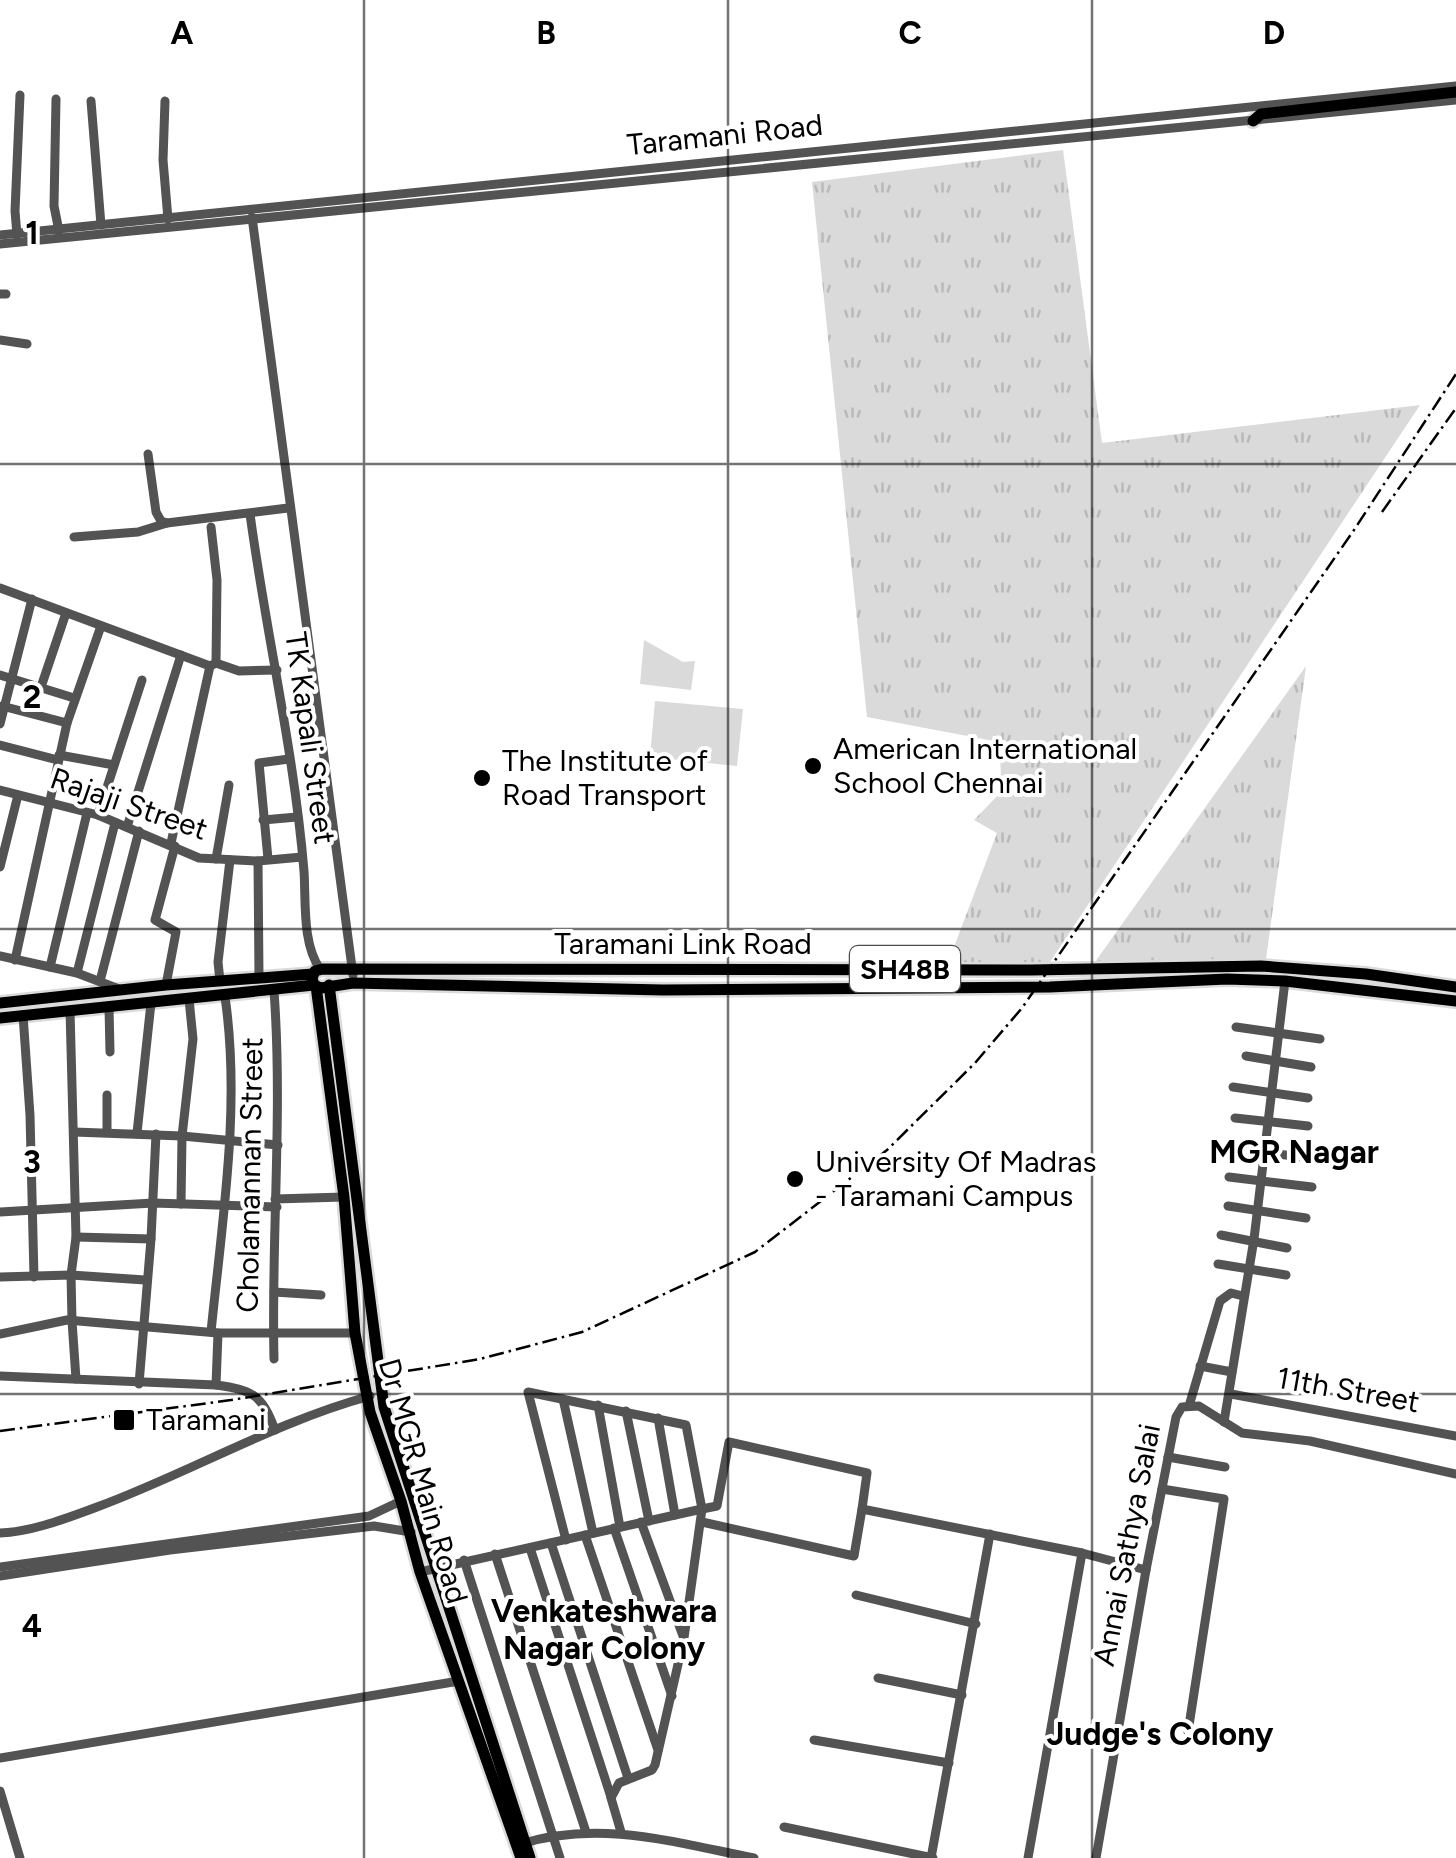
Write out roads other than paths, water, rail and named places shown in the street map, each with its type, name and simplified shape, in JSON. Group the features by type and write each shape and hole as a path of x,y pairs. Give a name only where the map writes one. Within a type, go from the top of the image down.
{"main road":[{"path":"1254,122 1262,114 1456,89"},
{"name":"Taramani Link Road","path":"321,979 352,969 1032,970 1261,966 1456,986"},
{"path":"0,1003 259,977 321,979"},
{"path":"0,1018 225,997 274,991 321,979"},
{"name":"Taramani Link Road","path":"321,979 353,983 682,990 1285,981 1456,1001"},
{"name":"Dr MGR Main Road","path":"321,979 355,1332 367,1397 402,1502 420,1572 521,1849 530,1858"},
{"name":"Dr MGR Main Road","path":"321,979 382,1395 521,1849"}],"street":[{"name":"Taramani Road","path":"0,244 1456,89"},
{"path":"17,234 20,95"},
{"path":"56,99 54,206 59,230"},
{"name":"Taramani Road","path":"0,236 1254,122 1456,100"},
{"path":"91,101 100,225"},
{"path":"165,101 163,160 168,219"},
{"path":"252,215 353,983"},
{"path":"0,340 27,344"},
{"path":"148,454 156,512 167,524"},
{"path":"74,537 138,532 167,524 288,508"},
{"name":"TK Kapali Street","path":"250,514 278,670 310,945 321,979"},
{"path":"166,985 176,932 154,920 213,664 217,580 212,526"},
{"path":"0,588 181,655 239,670 278,670"},
{"path":"0,724 32,599"},
{"path":"42,687 66,612"},
{"path":"15,960 67,723 102,626"},
{"path":"100,981 133,829 181,655"},
{"path":"0,675 74,698"},
{"path":"50,967 93,814 142,680"},
{"path":"2,706 67,723"},
{"path":"0,745 114,765"},
{"path":"259,977 263,820 259,763 289,759"},
{"path":"216,859 229,785"},
{"name":"Rajaji Street","path":"0,790 93,814 199,858 263,860 302,856"},
{"path":"0,867 18,795"},
{"path":"263,820 297,817"},
{"path":"77,972 115,823"},
{"path":"220,980 218,962 230,860"},
{"path":"0,956 77,972 119,990"},
{"path":"1224,1422 1254,1240 1285,981"},
{"name":"Cholamannan Street","path":"274,991 279,1054 274,1359"},
{"path":"216,1385 214,1332 229,1141 229,1024 225,997"},
{"path":"180,1204 182,1136 193,1039 189,1000"},
{"path":"137,1133 151,1003"},
{"path":"110,1007 110,1052"},
{"path":"70,1010 76,1237 71,1275 76,1379"},
{"path":"23,1015 34,1277"},
{"path":"1236,1027 1320,1039"},
{"path":"1246,1056 1311,1066"},
{"path":"1233,1087 1308,1098"},
{"path":"107,1095 107,1132"},
{"path":"1236,1118 1308,1126"},
{"path":"74,1132 156,1134 278,1145"},
{"path":"138,1384 156,1134"},
{"path":"1232,1149 1303,1157"},
{"path":"1229,1177 1312,1187"},
{"path":"0,1212 154,1203 276,1203 344,1197"},
{"path":"1228,1206 1306,1218"},
{"path":"1221,1235 1287,1248"},
{"path":"76,1237 151,1239"},
{"path":"1218,1264 1286,1275"},
{"path":"0,1276 145,1280"},
{"path":"274,1292 321,1294"},
{"path":"1189,1406 1220,1301 1231,1293 1243,1296"},
{"path":"0,1334 53,1321 214,1332 355,1332"},
{"path":"1200,1366 1232,1372"},
{"path":"0,1376 216,1385 247,1390 259,1398 274,1430"},
{"path":"566,1540 528,1392 686,1425 702,1522 684,1638 652,1770 613,1788 611,1798"},
{"name":"11th Street","path":"1231,1394 1456,1436"},
{"path":"0,1533 74,1516 140,1491 274,1430 382,1395"},
{"path":"563,1398 589,1534 659,1752"},
{"path":"598,1404 617,1528 672,1696"},
{"name":"Annai Sathya Salai","path":"1096,1858 1146,1570 1176,1417 1182,1407 1199,1406 1242,1433 1310,1442 1456,1474"},
{"path":"626,1411 645,1521 684,1638"},
{"path":"658,1418 675,1515"},
{"path":"420,1572 717,1506 728,1442 868,1473 854,1556 702,1522"},
{"path":"1168,1457 1225,1467"},
{"path":"1162,1489 1224,1499 1188,1732"},
{"path":"0,1567 369,1516 402,1502"},
{"path":"862,1509 1082,1553 1146,1570"},
{"path":"0,1576 170,1550 374,1526 411,1532"},
{"path":"784,1828 932,1858 990,1534"},
{"path":"551,1543 628,1778"},
{"path":"530,1548 621,1832"},
{"path":"1028,1858 1082,1553"},
{"path":"494,1554 586,1832"},
{"path":"464,1560 560,1858"},
{"path":"856,1595 976,1624"},
{"path":"878,1678 962,1695"},
{"path":"0,1758 459,1681"},
{"path":"814,1740 949,1763"},
{"path":"0,1791 20,1858"},
{"path":"521,1849 552,1834 621,1832 754,1858"}],"railway":[{"path":"0,1431 231,1400 480,1359 582,1332 755,1252 887,1150 975,1063 1022,1008 1354,530 1456,374"},
{"path":"1382,512 1456,408"}],"place":[{"name":"American International School Chennai","path":"813,766"},
{"name":"The Institute of Road Transport","path":"482,778"},
{"name":"University Of Madras - Taramani Campus","path":"795,1179"},
{"name":"Taramani","path":"124,1420"}],"district":[{"name":"MGR Nagar","path":"1294,1152"},
{"name":"Venkateshwara Nagar Colony","path":"604,1630"},
{"name":"Judge's Colony","path":"1160,1734"}]}
